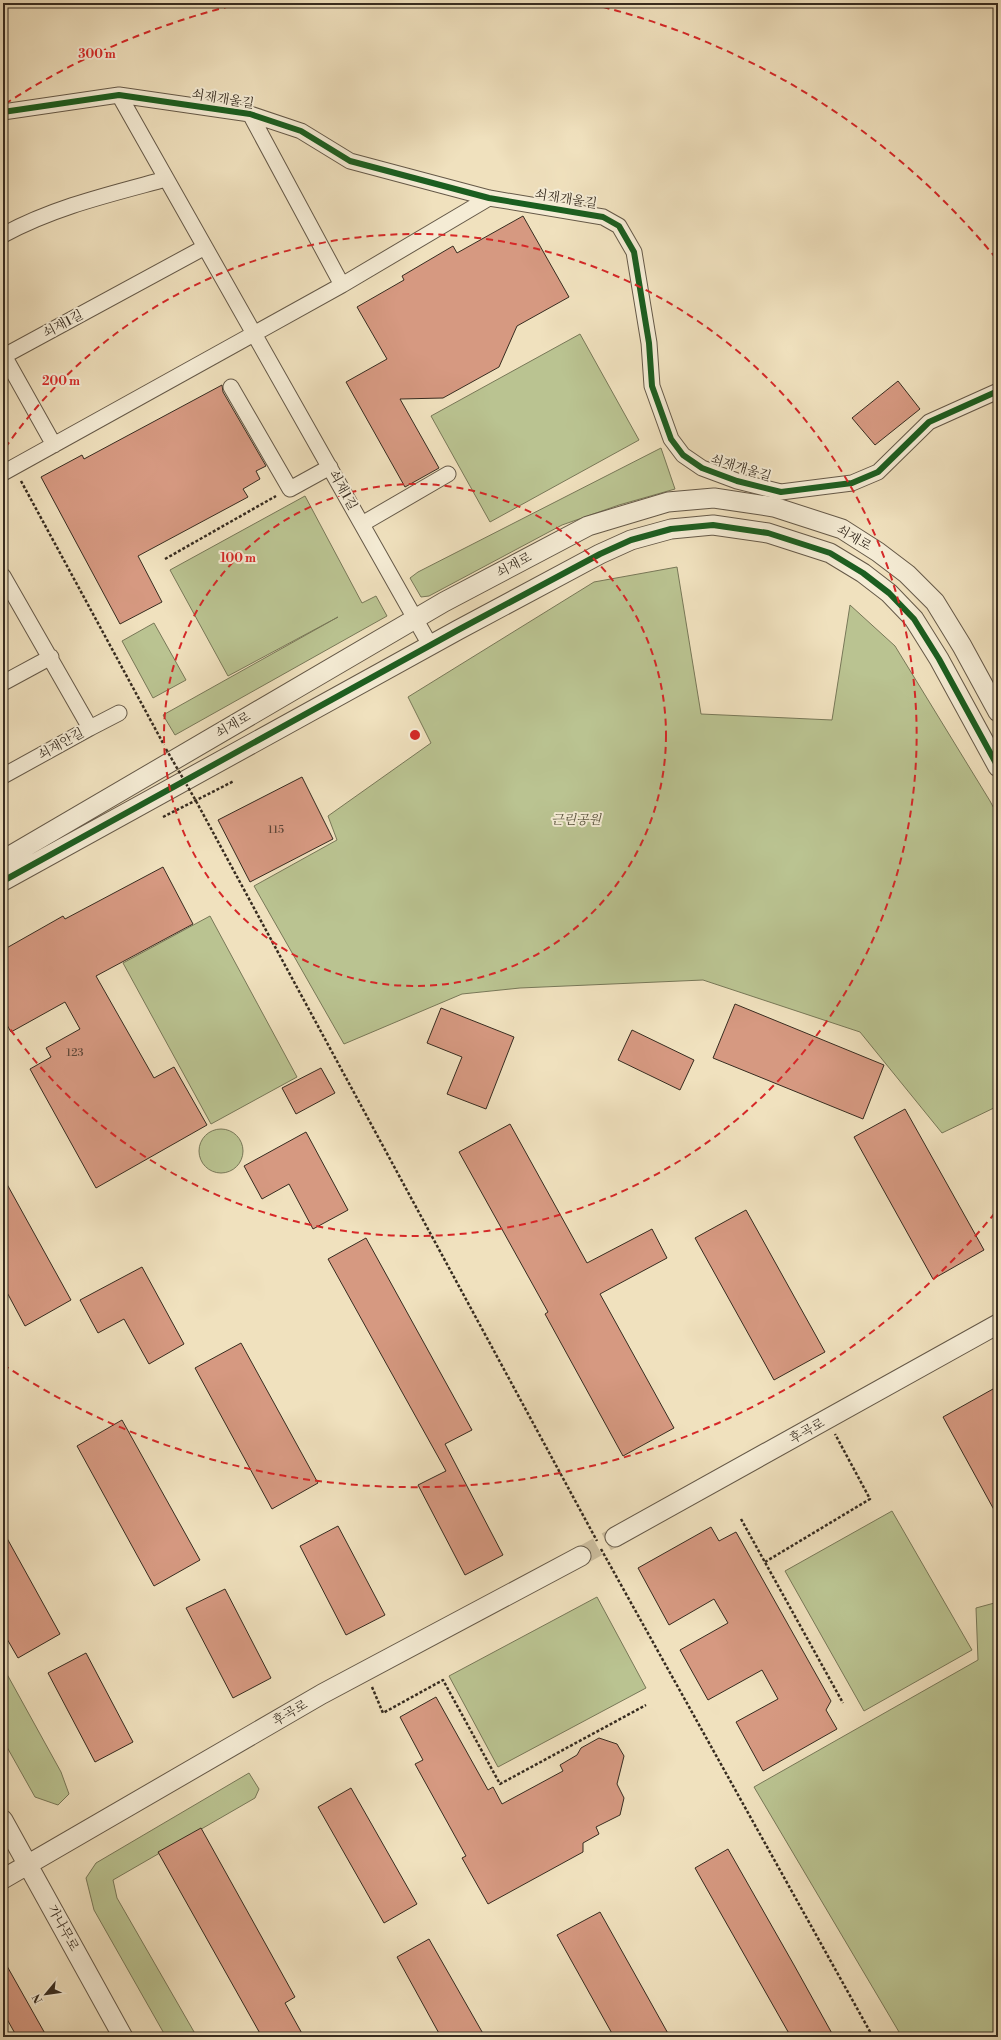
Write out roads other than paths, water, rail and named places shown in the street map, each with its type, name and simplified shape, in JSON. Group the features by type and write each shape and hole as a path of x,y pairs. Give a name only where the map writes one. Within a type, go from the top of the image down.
{"street":[{"name":"쇠재개울길","path":"3,112 119,95 250,114 301,131 350,161 489,198 603,217 619,226 634,252 649,343 652,386 671,439 683,456 702,468 737,481 782,492 852,483 878,472 929,422 998,391"},
{"name":"쇠재1길","path":"119,95 430,645"},
{"path":"250,114 342,285"},
{"path":"3,236 18,227 69,206 166,178"},
{"path":"8,470 342,285 489,198"},
{"name":"쇠재1길","path":"4,355 205,247"},
{"path":"4,355 54,445"},
{"path":"231,387 290,489 330,467"},
{"path":"362,524 448,474"},
{"name":"쇠재로","path":"3,860 416,619 588,526 668,502 714,498 774,507 842,529 878,552 907,574 935,602 962,646 998,712"},
{"path":"3,881 430,645 600,554 631,540 671,528 713,525 768,533 830,553 863,574 890,594 914,619 935,652 998,767"},
{"name":"쇠재안길","path":"3,576 51,657 90,728 3,776"},
{"path":"3,683 51,657"},
{"path":"90,728 119,713"},
{"name":"후곡로","path":"615,1537 998,1324"},
{"name":"후곡로","path":"3,1879 365,1670 581,1556"},
{"name":"가나무로","path":"3,1820 123,2037"}],"tunnel":[{"path":"581,1556 615,1537"}],"park label":[{"name":"근린공원","path":"576,820"}]}
